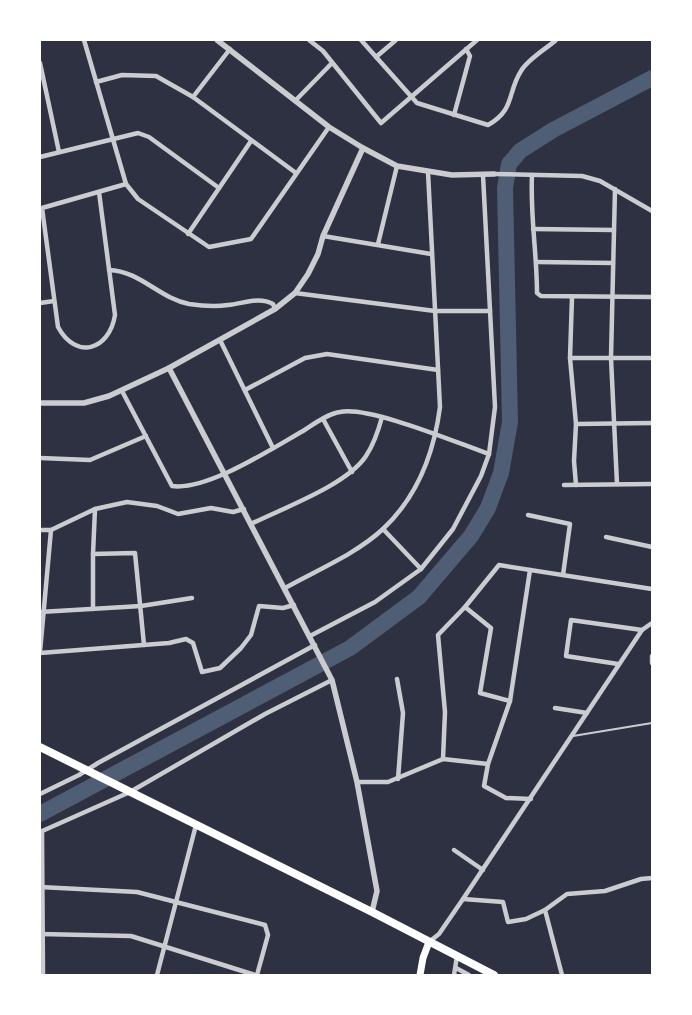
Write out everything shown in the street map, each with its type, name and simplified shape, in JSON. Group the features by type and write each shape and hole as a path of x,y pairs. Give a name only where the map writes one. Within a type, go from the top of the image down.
{"highway":[{"path":"40,747 372,912 494,975"}],"main road":[{"path":"420,975 423,958 429,942"}],"street":[{"path":"84,40 126,184 138,199 209,247 251,239 329,127"},
{"path":"217,40 329,127 397,166 428,172 582,176 600,181 652,211"},
{"path":"309,40 323,51 381,123 477,40"},
{"path":"361,40 417,103 488,125 500,119 506,111 521,70 556,40"},
{"path":"376,57 396,40"},
{"path":"194,97 230,49"},
{"path":"454,115 470,56 466,49"},
{"path":"40,63 59,152"},
{"path":"295,101 332,63"},
{"path":"96,82 122,75 156,76 194,97 296,173"},
{"path":"40,157 138,132 149,137 219,188"},
{"path":"188,234 251,141"},
{"path":"40,404 84,403 122,391 169,368 275,309 295,293 318,254 323,236 363,148"},
{"path":"378,244 397,166"},
{"path":"285,588 360,546 383,529 410,497 426,467 436,436 440,407 428,172"},
{"path":"310,636 375,602 421,569 440,547 466,507 489,454 495,407 483,174"},
{"path":"529,175 537,262 537,294 542,296 572,297 652,297"},
{"path":"99,192 115,315 112,330 106,339 97,345 86,347 74,344 63,337 58,327 42,208 126,184"},
{"path":"614,190 610,358 617,484"},
{"path":"533,228 614,230"},
{"path":"323,236 431,254"},
{"path":"537,262 613,263"},
{"path":"109,270 131,273 167,296 188,303 229,306 260,300 273,304 275,309"},
{"path":"295,293 435,310 490,311"},
{"path":"572,297 570,358 576,424 574,461 576,485"},
{"path":"40,303 54,301"},
{"path":"220,340 273,448"},
{"path":"244,390 305,358 327,354 438,370"},
{"path":"570,358 652,358"},
{"path":"169,368 294,604 330,678 357,782 377,891 372,912"},
{"path":"122,391 172,486 184,488 225,474 323,419 340,412 361,412 382,417 489,454"},
{"path":"251,524 352,472 365,458 377,438 382,417"},
{"path":"323,419 352,472"},
{"path":"576,424 652,423"},
{"path":"40,458 90,460 146,436"},
{"path":"564,485 652,484"},
{"path":"40,530 51,530 95,508 127,502 157,506 178,514 211,508 233,512 244,509"},
{"path":"93,609 95,508"},
{"path":"528,515 570,524 562,575"},
{"path":"383,529 421,569"},
{"path":"51,530 42,612 40,653 144,645 186,639 193,643 202,672 220,668 251,635 260,606 283,608 294,604"},
{"path":"606,536 652,547"},
{"path":"93,554 135,553 144,645"},
{"path":"443,759 445,712 438,635 465,607 499,565 652,589"},
{"path":"530,570 510,701 488,764 484,786 506,798 531,799"},
{"path":"42,612 141,606 192,598"},
{"path":"465,607 491,628 480,693 510,701"},
{"path":"618,664 566,656 571,620 642,630"},
{"path":"429,942 439,934 463,900 618,664 642,630 652,623"},
{"path":"40,794 89,771 315,645"},
{"path":"652,656 652,662"},
{"path":"43,975 41,831 127,791 330,678"},
{"path":"397,679 403,713 398,779"},
{"path":"555,708 587,713"},
{"path":"357,782 388,782 443,759 488,764"},
{"path":"157,975 196,825"},
{"path":"454,850 483,870"},
{"path":"463,900 503,902 508,922 526,919 545,910 567,894 605,891 640,879 652,878"},
{"path":"42,887 137,892 265,925 268,935 256,975 131,936 42,934"},
{"path":"545,910 562,975"},
{"path":"454,975 457,956"},
{"path":"456,968 469,975"}],"lane":[{"path":"572,736 652,723"}],"waterway":[{"path":"40,814 350,648 419,597 471,536 488,508 501,473 510,422 505,188 509,164 520,151 553,130 652,78"}]}
